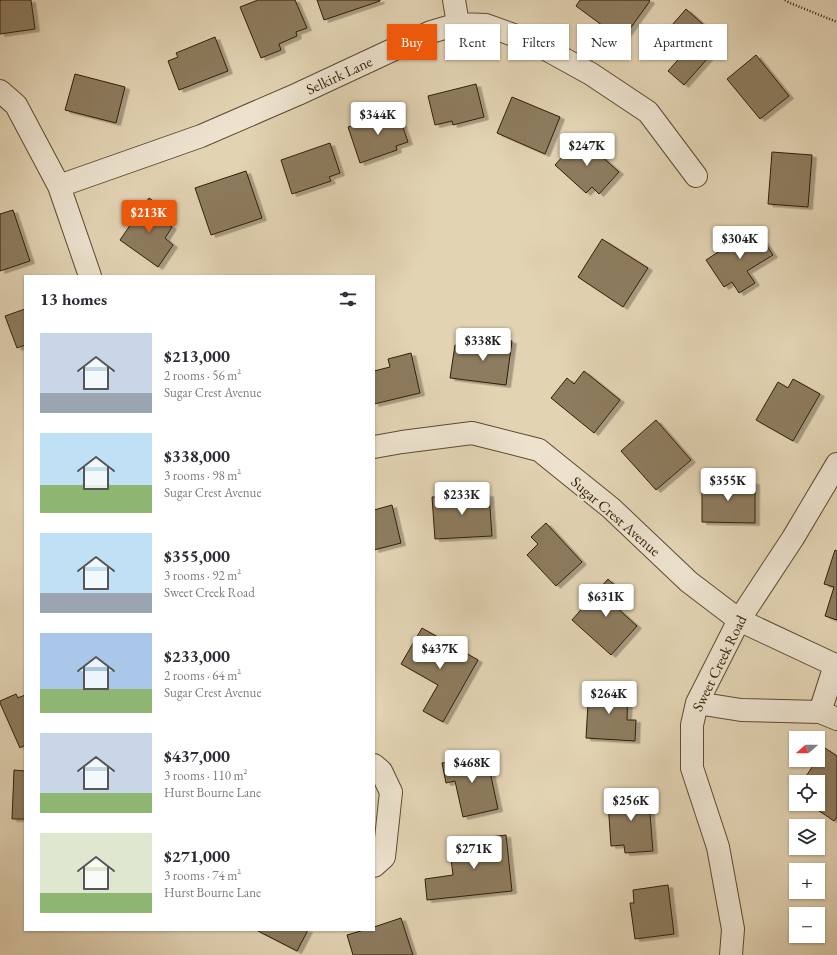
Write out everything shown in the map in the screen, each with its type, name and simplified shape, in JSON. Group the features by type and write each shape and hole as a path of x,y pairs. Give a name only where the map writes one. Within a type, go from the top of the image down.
{"street":[{"path":"454,0 458,24"},
{"name":"Selkirk Lane","path":"59,186 201,136 298,94 431,32 445,28"},
{"name":"Selkirk Lane","path":"500,30 533,42 591,74 648,112 696,176"},
{"path":"0,91 16,106 59,186 90,275"},
{"name":"Sugar Crest Avenue","path":"375,447 472,433 538,450 611,508 689,582 739,620 836,666"},
{"name":"Sweet Creek Road","path":"731,955 733,929 718,847 692,768 692,725 697,703 739,620 793,538 837,464"},
{"path":"697,703 741,710 829,715 836,666"},
{"path":"375,766 381,771 391,792 384,857 375,865"}],"path":[{"path":"785,0 837,22"}],"building":[{"path":"0,0 31,0 35,29 0,34"},
{"path":"258,0 295,0 307,28 296,32 297,36 279,44 281,50 261,58 240,7"},
{"path":"317,0 380,0 380,1 324,20"},
{"path":"580,0 650,1 631,27 631,24 600,24 576,6"},
{"path":"686,9 703,24 673,24"},
{"path":"215,37 228,71 179,90 168,61 178,57 176,53"},
{"path":"756,55 789,96 760,119 727,79"},
{"path":"678,60 706,60 684,85 668,71"},
{"path":"75,74 125,87 116,123 65,110"},
{"path":"476,84 484,117 453,125 452,121 435,125 428,96"},
{"path":"512,97 560,117 545,154 497,133"},
{"path":"397,110 408,142 396,146 397,150 360,163 348,127"},
{"path":"580,137 619,172 599,194 592,187 586,193 555,165"},
{"path":"330,143 340,173 329,177 331,181 292,194 281,160"},
{"path":"772,152 812,155 808,207 768,204"},
{"path":"246,171 262,218 211,235 195,188"},
{"path":"149,198 165,209 159,218 172,227 165,238 173,245 158,267 120,240"},
{"path":"13,210 30,261 0,271 0,214"},
{"path":"755,228 773,255 747,271 755,283 739,293 732,282 724,287 706,260"},
{"path":"602,239 648,268 623,307 578,277"},
{"path":"24,309 24,345 17,348 5,316"},
{"path":"480,337 512,341 506,385 450,378 455,345 479,348"},
{"path":"411,353 420,393 375,404 375,371 390,367 388,359"},
{"path":"584,371 620,400 594,433 551,398 567,378 574,384"},
{"path":"793,379 820,394 793,441 756,420 778,382 788,388"},
{"path":"656,420 691,460 656,490 621,451"},
{"path":"702,481 755,482 755,523 702,522"},
{"path":"489,494 492,536 435,539 432,497"},
{"path":"392,505 401,543 375,550 375,510"},
{"path":"546,523 582,562 556,586 527,555 538,544 531,537"},
{"path":"835,550 837,551 837,620 825,616 834,587 824,584"},
{"path":"608,579 626,596 616,607 637,626 611,655 572,620"},
{"path":"422,628 478,660 443,722 423,711 438,685 401,664"},
{"path":"589,686 628,688 627,720 636,720 635,741 586,738"},
{"path":"16,694 18,698 24,695 24,746 20,748 0,703 0,701"},
{"path":"825,748 837,756 837,817 834,821 819,811 825,811 825,775 807,775 812,767 825,767"},
{"path":"486,753 498,809 463,817 455,781 446,783 442,763"},
{"path":"14,770 24,771 24,819 12,819"},
{"path":"648,790 653,851 625,853 624,845 611,846 608,802 621,801 620,793"},
{"path":"506,835 512,891 427,900 425,879 453,875 449,842"},
{"path":"668,885 674,934 635,939 630,903 634,903 633,890"},
{"path":"401,918 413,955 353,955 347,935 361,931 375,931 375,927"},
{"path":"258,931 307,931 297,951"}]}
